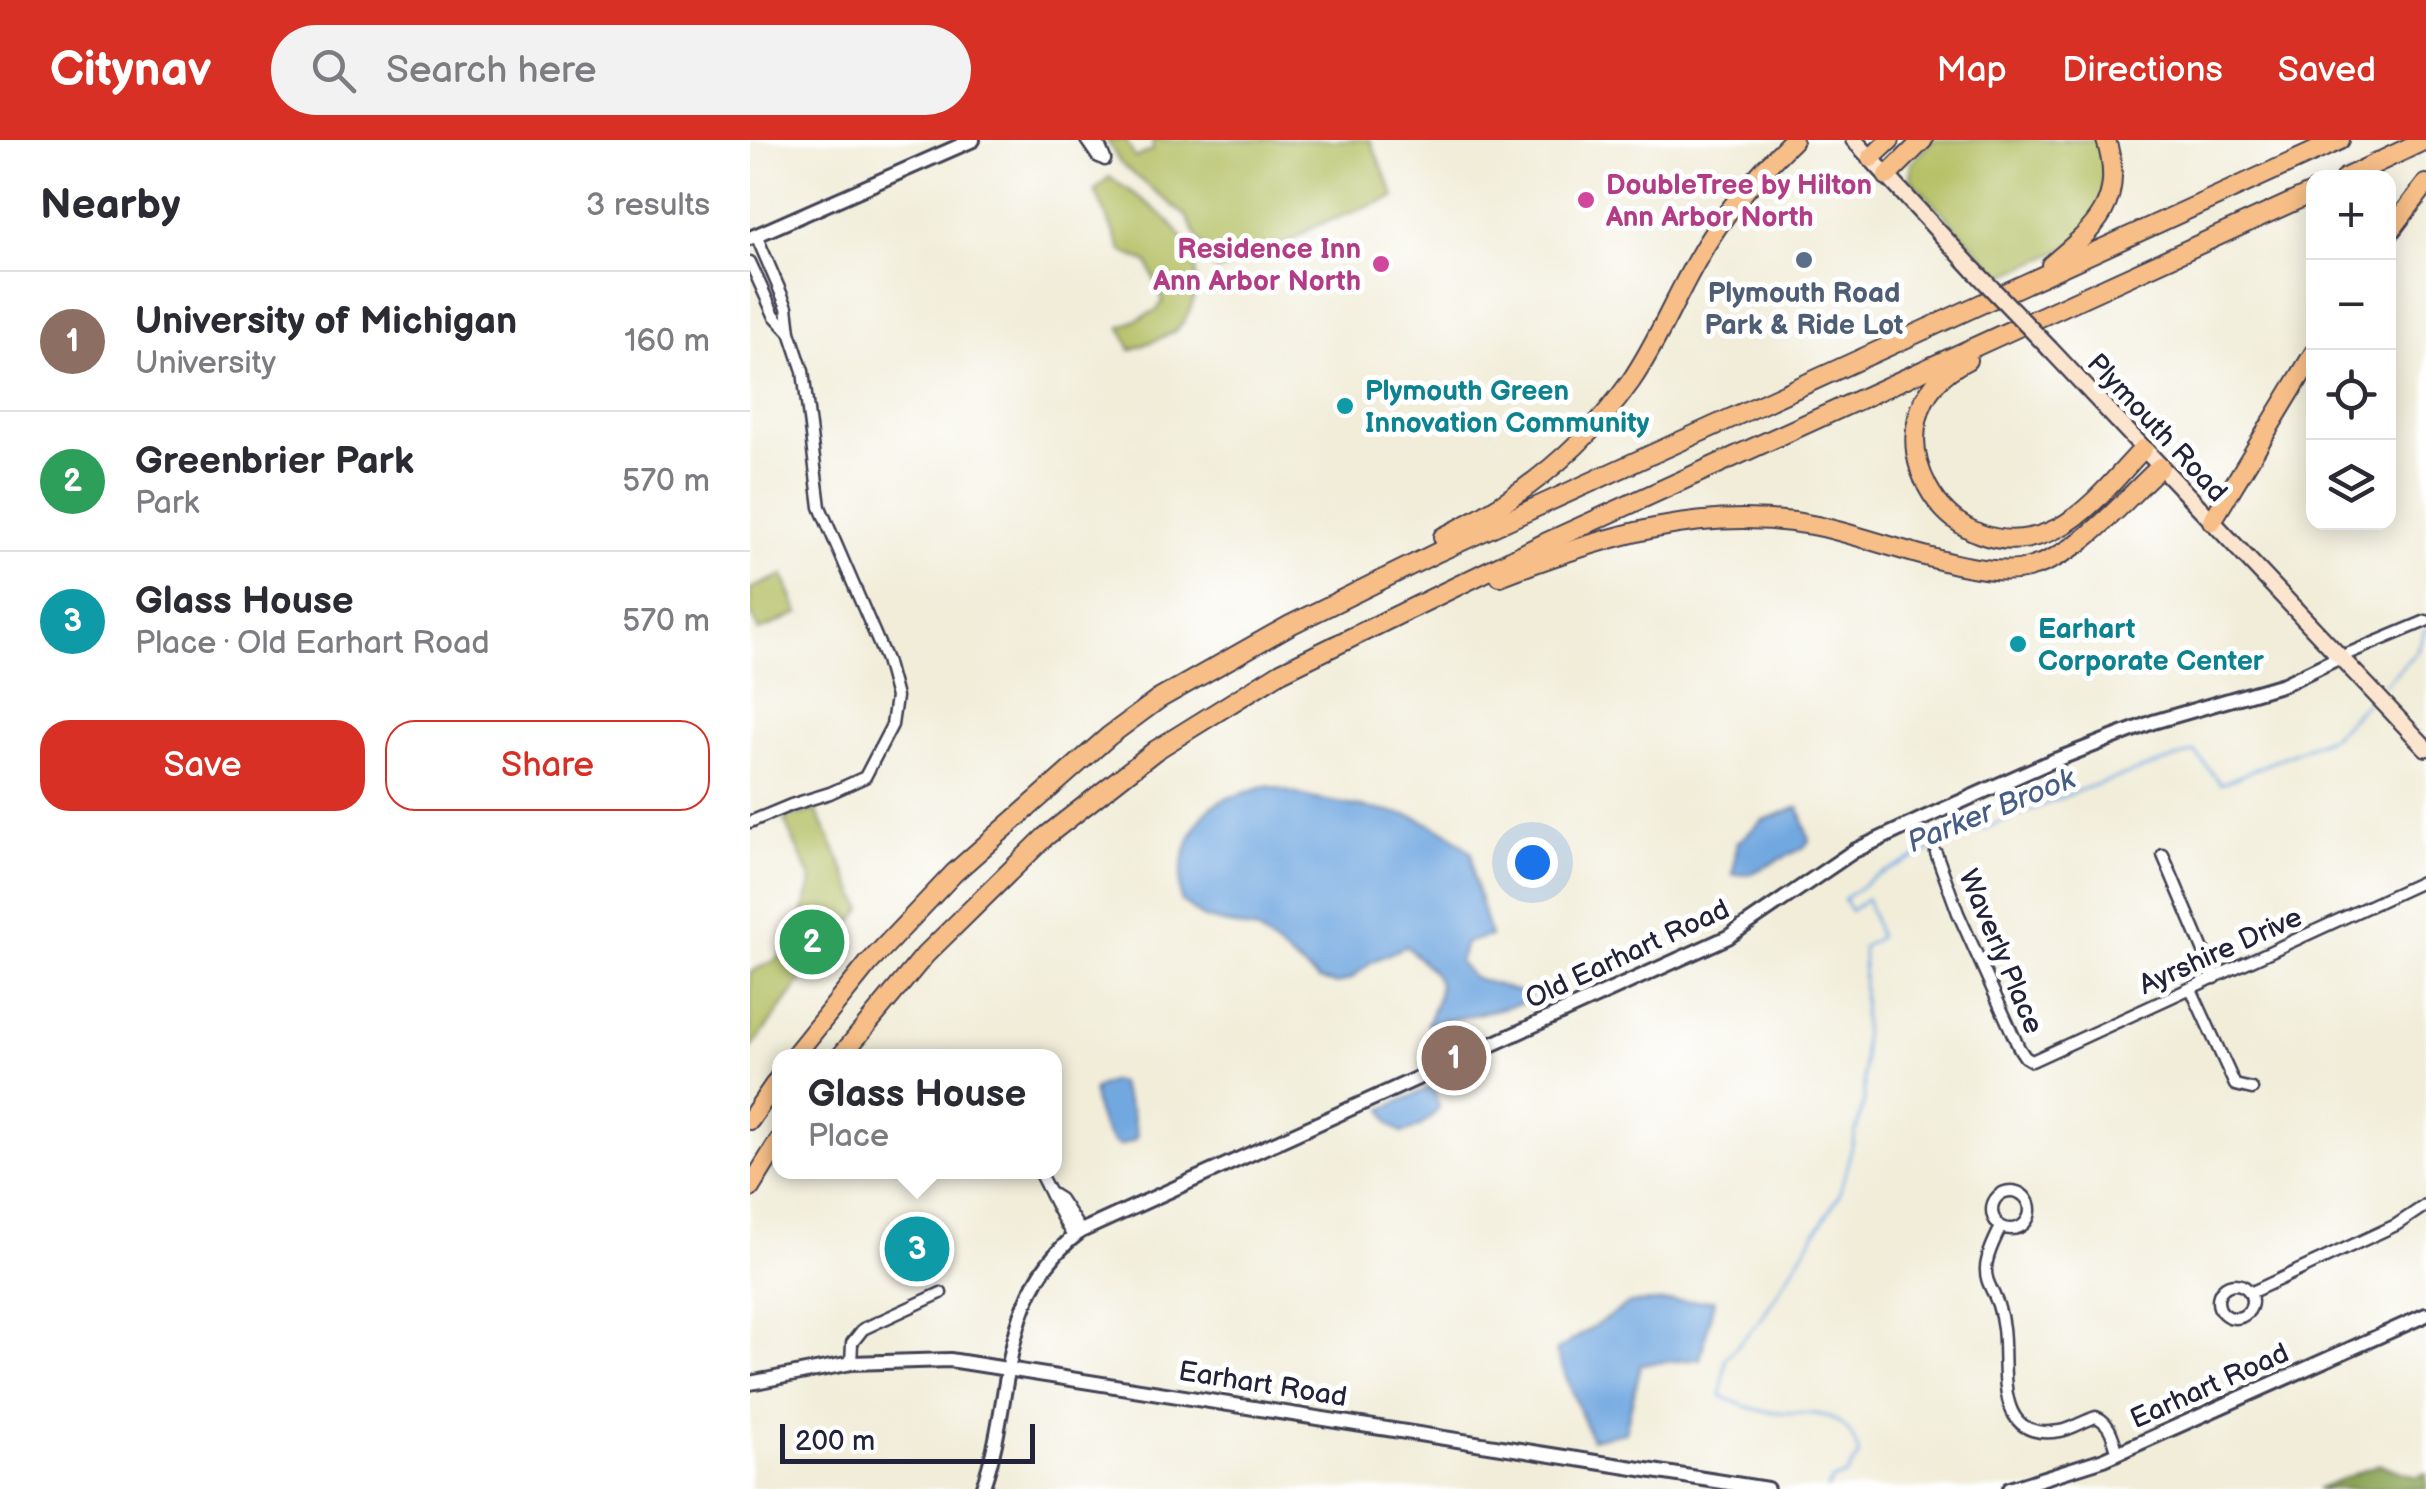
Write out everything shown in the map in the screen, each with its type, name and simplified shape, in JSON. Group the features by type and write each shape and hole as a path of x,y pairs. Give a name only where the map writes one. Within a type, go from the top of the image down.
{"highway":[{"path":"800,1049 868,964 954,872 1065,774 1159,699 1212,660 1298,608 1451,533 1496,508 1550,470 1602,418 1631,381 1728,209 1792,140"},
{"path":"1870,158 1890,140"},
{"path":"1887,176 1923,140"},
{"path":"2030,282 2081,242 2099,221 2108,200 2113,168 2106,140"},
{"path":"1159,699 1358,590 2340,140"},
{"path":"2361,170 2426,140"},
{"path":"2396,223 2426,184"},
{"path":"846,1049 963,914 1088,801 1188,728 1281,672 1546,543 2306,196"},
{"path":"2070,305 1959,364 1935,385 1922,408 1916,433 1915,456 1924,486 1940,508 1961,525 1984,536 2016,540 2042,536 2080,512 2143,449"},
{"path":"2212,521 2306,365"},
{"path":"1378,623 1614,536 1696,519 1750,518 1812,525 1966,566 2006,572 2026,569 2073,548 2160,467"},
{"path":"750,1120 772,1089"},
{"path":"750,1188 772,1154"}],"main road":[{"name":"Plymouth Road","path":"1854,140 2426,748"}],"street":[{"path":"750,822 830,794 865,777 892,725 896,697 886,660 820,507 807,388 790,332 787,307 753,237 973,140"},
{"path":"1086,140 1097,156 1105,160 1097,140"},
{"path":"750,262 774,315 790,332"},
{"path":"2340,657 2426,621"},
{"name":"Old Earhart Road","path":"982,1489 991,1465 1016,1325 1030,1288 1046,1263 1077,1233 1728,937 1854,851 1922,819 2104,741 2172,716 2284,684 2340,657"},
{"name":"Waverly Place","path":"1936,854 2019,1048 2024,1057 2032,1060"},
{"path":"2163,856 2215,978"},
{"name":"Ayrshire Drive","path":"2032,1060 2426,880"},
{"path":"2191,989 2235,1085 2252,1089"},
{"path":"1043,1179 1052,1194 1052,1203 1077,1233"},
{"path":"2250,1293 2396,1225 2426,1206"},
{"path":"2001,1227 1988,1252 1985,1277 2003,1325 2004,1386 2010,1408 2027,1426 2057,1432 2096,1417 2110,1428 2118,1453"},
{"path":"851,1363 852,1343 863,1329 941,1293"},
{"name":"Earhart Road","path":"2008,1489 2118,1453 2426,1314"},
{"name":"Earhart Road","path":"750,1383 851,1363 950,1360 1767,1489"}],"green space":[{"path":"1107,140 1126,140 1135,158 1153,150 1152,140 1370,140 1395,197 1315,226 1271,253 1216,271 1186,216 1120,163"},
{"path":"1933,140 2099,140 2102,195 2093,221 2067,247 2002,276 1910,178 1911,163"},
{"path":"1109,177 1172,225 1192,258 1196,276 1194,297 1179,328 1131,350 1121,327 1157,310 1163,301 1148,263 1122,251 1095,190"},
{"path":"783,575 799,613 759,631 750,611 750,589"},
{"path":"816,810 863,909 808,972 750,1050 750,972 778,959 801,924 812,881 784,819"},
{"path":"2379,1464 2416,1477 2426,1473 2426,1489 2317,1489"}],"water":[{"path":"1267,786 1315,799 1413,816 1449,833 1472,853 1474,878 1490,936 1465,943 1459,962 1472,977 1529,995 1527,1002 1430,1028 1427,1023 1438,996 1438,979 1406,946 1337,984 1319,980 1257,931 1203,918 1181,901 1187,849 1205,813 1226,799"},
{"path":"1799,807 1809,841 1803,848 1750,874 1733,875 1737,843 1763,820"},
{"path":"1111,1081 1119,1083 1137,1135 1119,1146 1104,1128 1094,1096 1094,1089"},
{"path":"1433,1086 1439,1107 1427,1120 1402,1133 1390,1124 1383,1109"},
{"path":"1714,1300 1700,1359 1641,1364 1625,1432 1591,1439 1556,1351 1630,1303"}],"waterway":[{"name":"Parker Brook","path":"2384,685 2416,652 2426,628"},
{"name":"Parker Brook","path":"1827,1489 1832,1480 1846,1475 1859,1455 1844,1426 1820,1415 1759,1410 1721,1396 1726,1358 1761,1319 1839,1195 1864,1101 1863,947 1879,937 1867,899 1851,911 1844,899 1872,878 1945,844 2083,789 2195,752 2221,784 2333,736 2366,703"}],"place":[{"name":"DoubleTree by Hilton Ann Arbor North","path":"1586,200"},
{"name":"Plymouth Road Park & Ride Lot","path":"1804,260"},
{"name":"Residence Inn Ann Arbor North","path":"1381,264"},
{"name":"Plymouth Green Innovation Community","path":"1345,406"},
{"name":"Earhart Corporate Center","path":"2018,644"},
{"name":"Greenbrier Park","path":"812,942"},
{"name":"University of Michigan","path":"1454,1058"},
{"name":"Glass House","path":"917,1249"}]}
